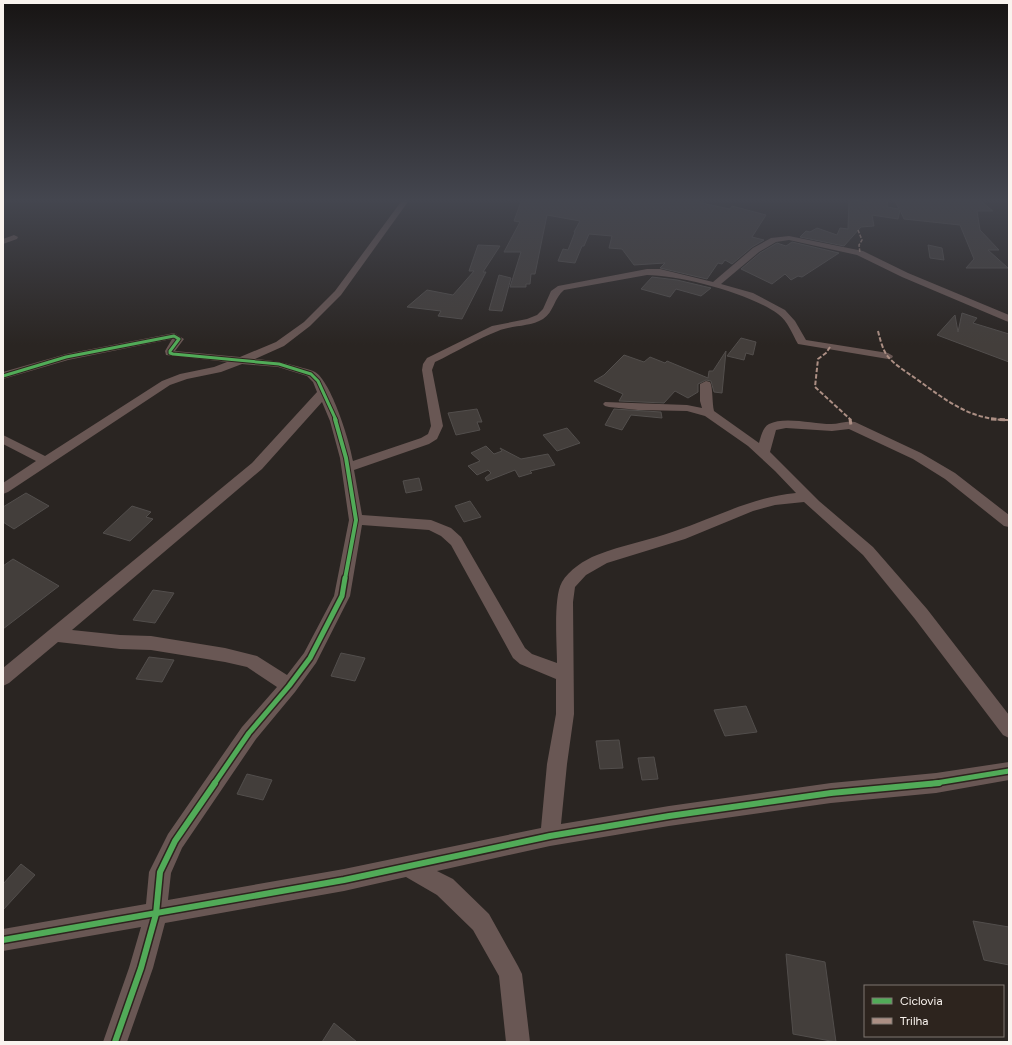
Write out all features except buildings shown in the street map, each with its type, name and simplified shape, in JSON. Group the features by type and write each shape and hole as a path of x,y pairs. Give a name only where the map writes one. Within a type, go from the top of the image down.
{"street":[{"path":"3,489 166,383 184,376 209,372 280,344 307,324 338,293 371,248"},
{"path":"716,284 760,248"},
{"path":"836,248 860,253 905,275 1009,319"},
{"path":"347,468 425,441 433,436 437,426 427,370 428,364 431,360 496,328 530,321 540,317 547,310 554,293 561,288 647,272 672,274 716,284 750,295 782,312 790,321 802,342 888,356"},
{"path":"3,376 81,354 130,343 174,336 179,339 170,351 170,353 173,354 279,364 311,374 318,381 324,392 336,421 347,468 356,520 342,596 310,658 290,686 249,733 175,841 160,872 156,914 141,968 115,1042"},
{"path":"706,384 706,401 709,413"},
{"path":"3,678 257,466 324,392"},
{"path":"609,404 638,407 687,408 709,413 763,453 808,497 868,551 921,614 1009,729"},
{"path":"763,453 768,432 773,426 783,423 809,427 839,428 851,425 924,460 950,476 1009,522"},
{"path":"3,440 46,461"},
{"path":"550,836 557,764 565,714 565,602 568,585 582,571 602,560 680,535 748,508 775,500 808,497"},
{"path":"356,520 431,525 446,532 456,541 519,653 526,659 566,675"},
{"path":"54,634 120,642 151,643 225,655 252,661 290,686"},
{"path":"3,940 336,882 550,836 669,816 831,793 936,783 1009,771"},
{"path":"406,866 445,887 481,922 510,974 518,1042"}],"marked path":[{"path":"859,248 860,253"},
{"path":"878,331 880,341 888,357 948,402 971,414 983,418 1009,420"},
{"path":"830,347 826,353 818,359 815,387 851,420 851,425"}],"cycle path":[{"path":"3,376 66,357 174,336 179,339 170,351 170,353 173,354 279,364 311,374 318,381 336,421 346,458 356,520 342,596 310,658 289,686 249,733 175,841 160,872 156,914 141,968 115,1042"},
{"path":"3,940 344,880 550,836 669,816 831,793 936,783 1009,771"}]}
